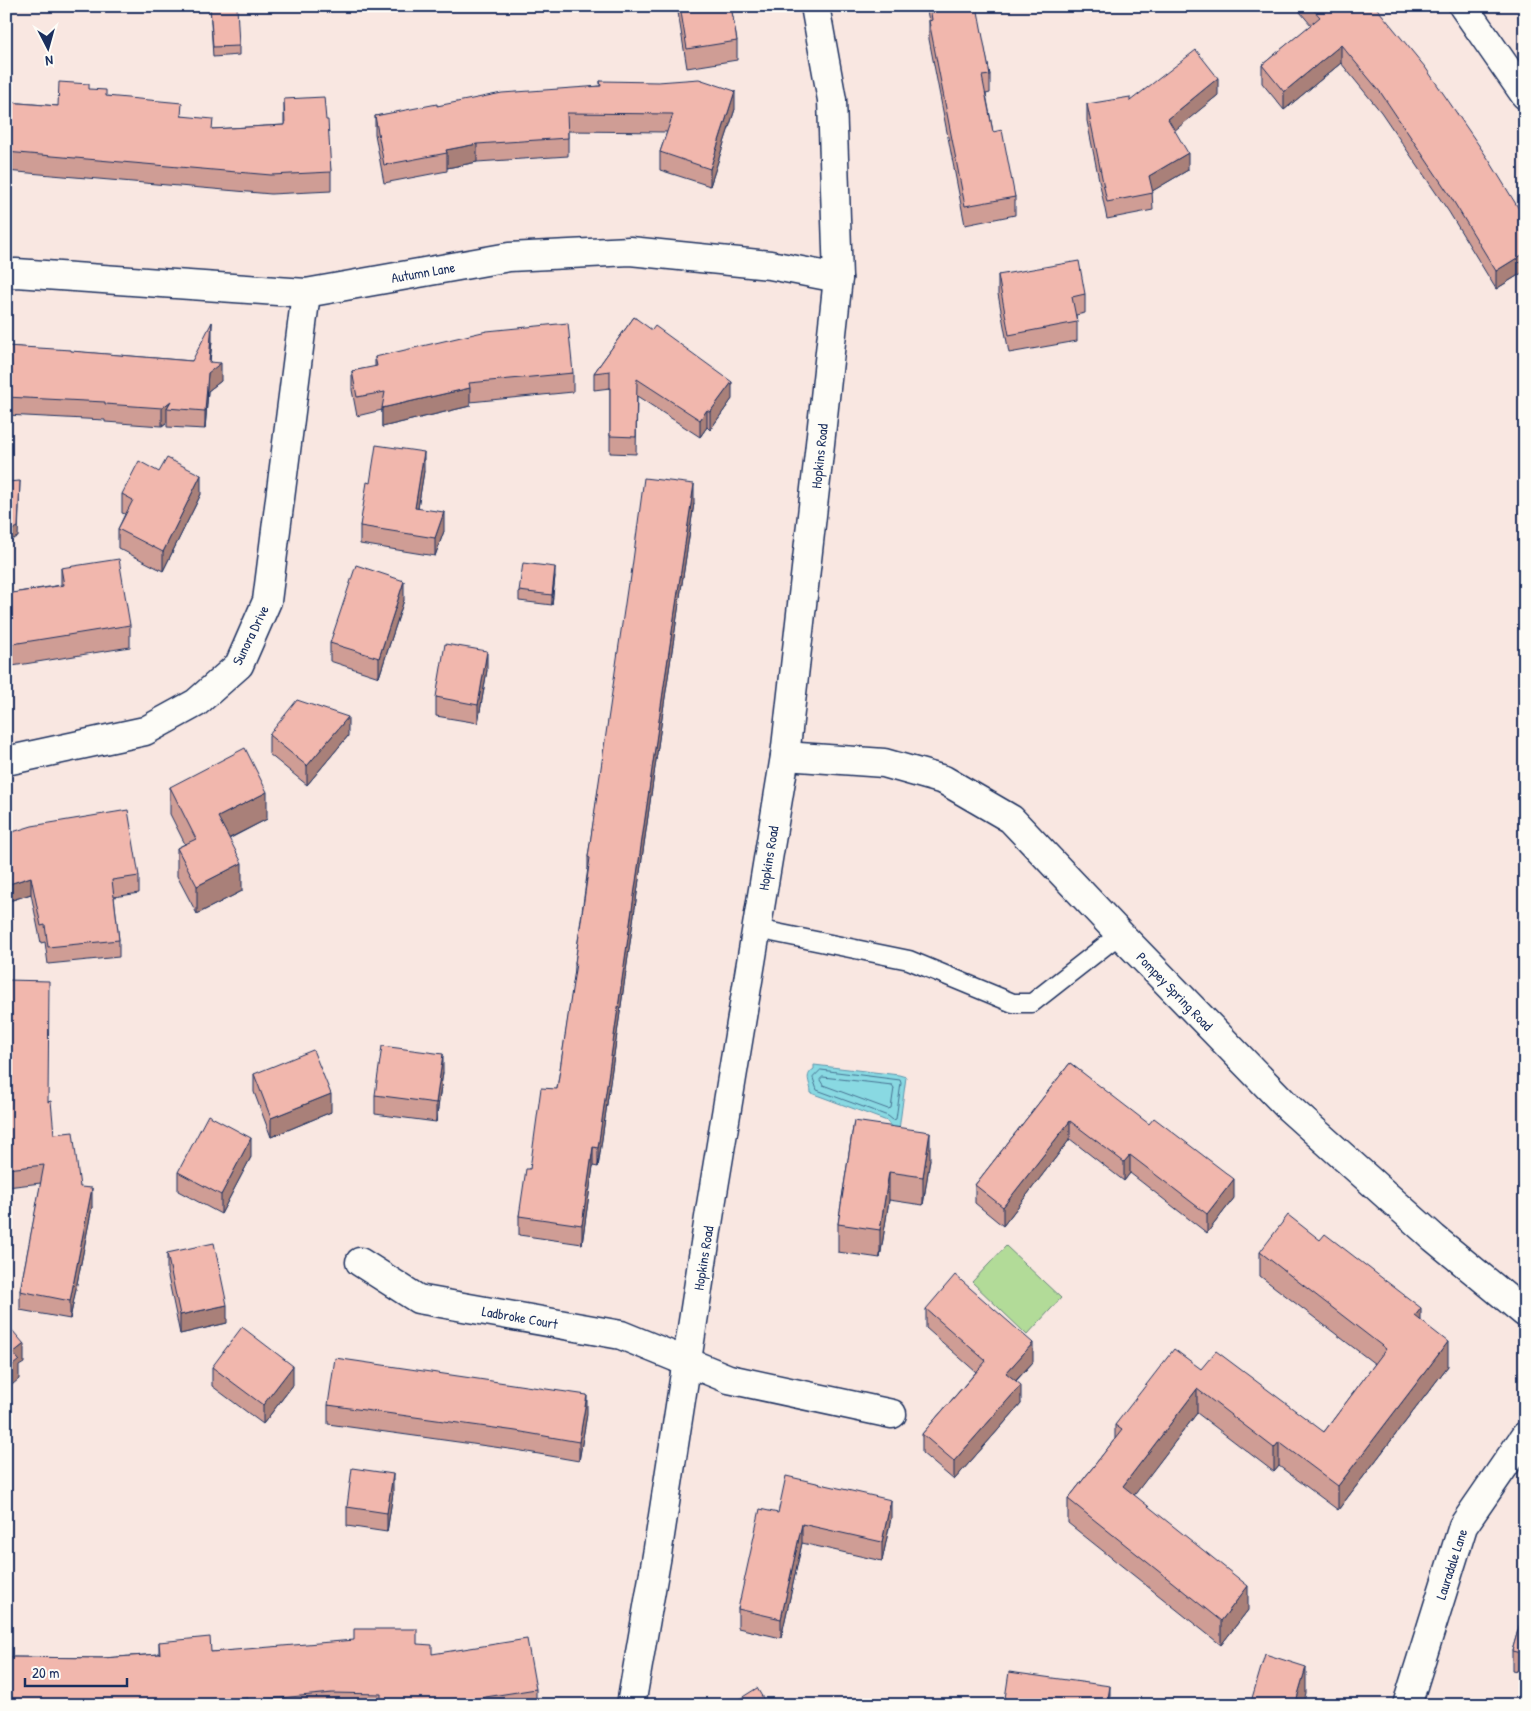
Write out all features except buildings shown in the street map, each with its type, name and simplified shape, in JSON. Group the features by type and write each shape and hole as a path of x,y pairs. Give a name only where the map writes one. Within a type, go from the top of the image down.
{"street":[{"name":"Hopkins Road","path":"631,1705 785,756 838,278 832,100 815,6"},
{"path":"1463,6 1525,95"},
{"name":"Autumn Lane","path":"6,274 16,273 306,293 509,257 630,251 770,265 838,278"},
{"name":"Sunora Drive","path":"6,761 145,731 196,703 239,665 267,601 306,293"},
{"name":"Pompey Spring Road","path":"785,756 884,763 944,780 1011,819 1289,1108 1434,1238 1525,1313"},
{"name":"Ladbroke Court","path":"360,1262 418,1299 621,1335 729,1379 892,1414"},
{"name":"Lauradale Lane","path":"1407,1705 1462,1526 1525,1436"}],"lane":[{"path":"757,929 909,960 1013,1003 1032,1003 1120,934"}],"green space":[{"path":"1006,1246 1061,1298 1027,1335 972,1282"}],"water":[{"path":"814,1065 906,1077 899,1130 893,1130 887,1121 811,1093 808,1077 814,1069"}]}
